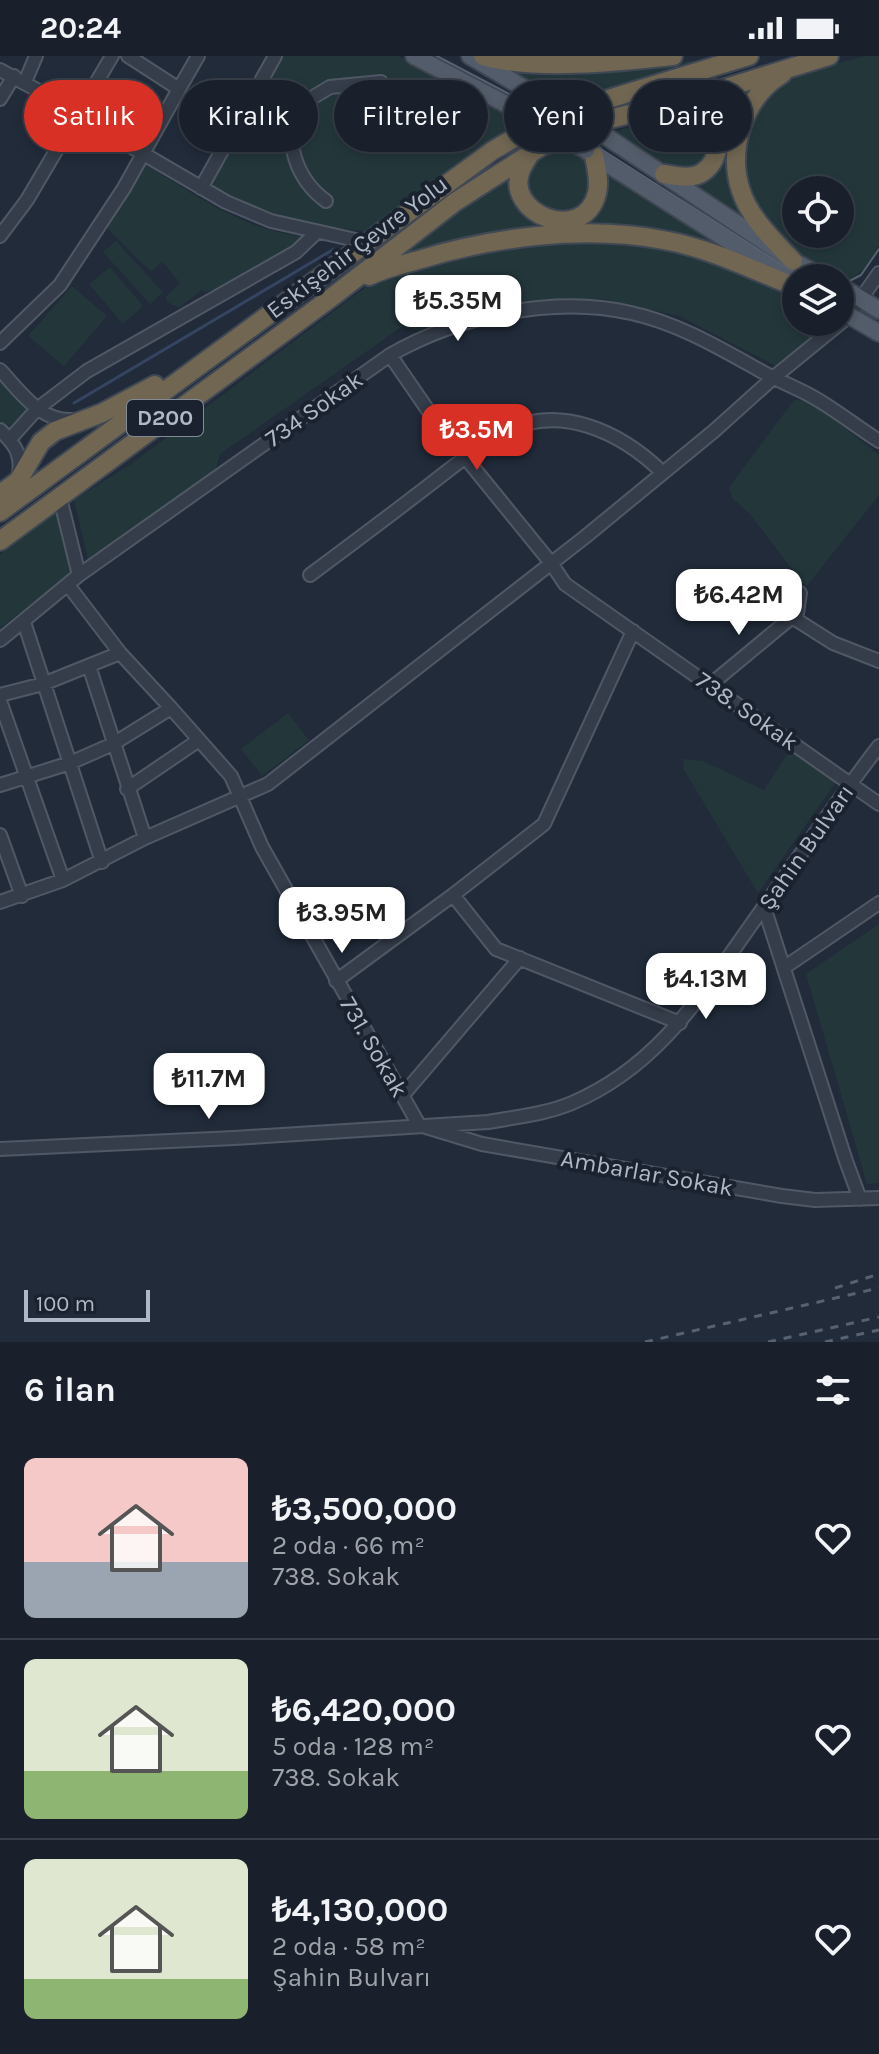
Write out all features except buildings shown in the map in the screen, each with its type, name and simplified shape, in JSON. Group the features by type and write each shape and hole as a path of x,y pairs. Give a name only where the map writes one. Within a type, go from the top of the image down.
{"highway":[{"path":"483,56 551,63 631,61 673,56"},
{"name":"Eskişehir Çevre Yolu","path":"0,512 492,151 535,126 592,104 749,56"},
{"name":"Eskişehir Çevre Yolu","path":"748,80 829,56"},
{"path":"793,261 761,226 741,192 737,147 741,125 753,102 773,80 797,65"},
{"name":"Eskişehir Çevre Yolu","path":"0,541 332,297 455,202 531,153 610,119 629,114"},
{"path":"664,174 683,177 702,173 717,152"},
{"path":"531,153 519,172 524,199 535,212 549,221 566,221 580,216 592,204 597,193 598,177 590,153"},
{"path":"332,297 373,273 446,251 525,237 581,235 663,239 727,257 782,279"},
{"path":"0,494 18,481 41,442 55,431 138,396 172,375 198,367"}],"main road":[{"path":"414,56 590,153 782,276"},
{"path":"470,56 604,135 799,264"},
{"path":"854,295 879,310"},
{"path":"854,318 879,333"}],"street":[{"path":"0,99 36,56"},
{"path":"98,80 112,56"},
{"path":"0,343 60,285 124,188 179,89 128,56"},
{"path":"184,80 198,56"},
{"path":"261,80 275,56"},
{"path":"0,70 24,82"},
{"path":"0,236 27,200 55,152"},
{"path":"140,152 226,202 271,221 369,243"},
{"path":"201,188 221,152"},
{"path":"295,152 299,169 309,186 326,201"},
{"path":"18,481 19,455 5,434 87,371 296,252 316,233"},
{"path":"854,306 862,300 879,273"},
{"name":"734 Sokak","path":"0,640 79,575 390,355 424,336 474,319 554,308 631,313 697,336 815,398 879,441"},
{"path":"0,902 63,880 145,838 268,784 663,473 820,336"},
{"name":"738. Sokak","path":"390,355 465,458 565,584 879,804"},
{"path":"0,370 37,409 51,417 86,420"},
{"path":"310,575 465,458 505,431 527,422 555,419 618,436 663,473"},
{"path":"60,498 79,575"},
{"name":"731. Sokak","path":"68,585 120,653 231,776 262,847 419,1125"},
{"path":"796,620 800,593"},
{"path":"710,685 792,617 833,643 879,661"},
{"path":"24,622 102,862"},
{"path":"336,981 544,824 633,631"},
{"path":"63,880 0,698 120,653"},
{"path":"89,666 145,838"},
{"path":"0,785 70,763 113,744 171,708"},
{"path":"127,789 199,740"},
{"name":"Şahin Bulvarı","path":"2,1146 234,1138 488,1122 571,1104 620,1077 652,1053 680,1023 879,746"},
{"path":"0,835 22,896"},
{"path":"453,895 496,949 680,1023"},
{"path":"785,967 879,903"},
{"path":"764,907 860,1199"},
{"path":"402,1096 520,958"},
{"name":"Ambarlar Sokak","path":"419,1125 482,1144 692,1182 815,1200 879,1198"}],"green space":[{"path":"279,56 399,56 444,80 334,80 334,152 474,152 365,231 325,227 262,214 206,186 225,152 318,152 318,80 266,80"},
{"path":"865,56 879,56 879,245 870,260 854,276 854,264 813,264 793,248 854,248 854,176 782,176 782,237 758,209 747,186 742,162 743,152 752,152 754,114 785,84 829,65"},
{"path":"708,60 641,80 629,80 629,84 613,88 613,80 524,80 492,64 603,68"},
{"path":"759,84 752,102 752,86"},
{"path":"488,104 504,112 504,132 488,142"},
{"path":"629,127 629,144 613,134"},
{"path":"547,152 578,152 585,158 588,168 588,187 583,200 567,211 552,215 529,198 525,168 530,161"},
{"path":"643,152 708,152 700,168 677,172"},
{"path":"716,152 734,152 754,228 689,180 718,156"},
{"path":"144,163 240,219 281,233 303,236 274,258 213,290 202,290 179,308 167,302 166,297 180,283 162,261 152,271 149,270 105,226"},
{"path":"600,166 747,259 697,243 500,232 436,245 391,259 514,170 540,220 589,212"},
{"path":"116,241 163,292 150,304 103,252"},
{"path":"552,243 643,245 715,260 782,291 782,336 818,336 780,368 679,316 603,299 531,304 424,333 403,326 220,454 216,469 183,496 88,559 74,500 131,464 366,287 479,252"},
{"path":"110,267 143,306 123,324 89,284"},
{"path":"72,286 107,316 64,366 28,336"},
{"path":"0,381 31,414 13,432 0,421"},
{"path":"794,400 811,401 879,455 879,495 806,587 749,513 732,498 729,487"},
{"path":"61,509 74,571 0,628 0,554"},
{"path":"288,713 309,740 262,776 241,749"},
{"path":"791,748 836,782 758,893 683,768 684,759 703,761 764,790"},
{"path":"879,924 879,1183 867,1184 806,974"}],"waterway":[{"path":"74,403 334,249"}],"tram line":[{"path":"437,56 515,97 782,265"},
{"path":"854,279 861,275 879,249"}],"railway":[{"path":"835,1288 879,1274"},
{"path":"645,1342 879,1288"},
{"path":"768,1342 879,1317"},
{"path":"825,1342 879,1330"}]}
